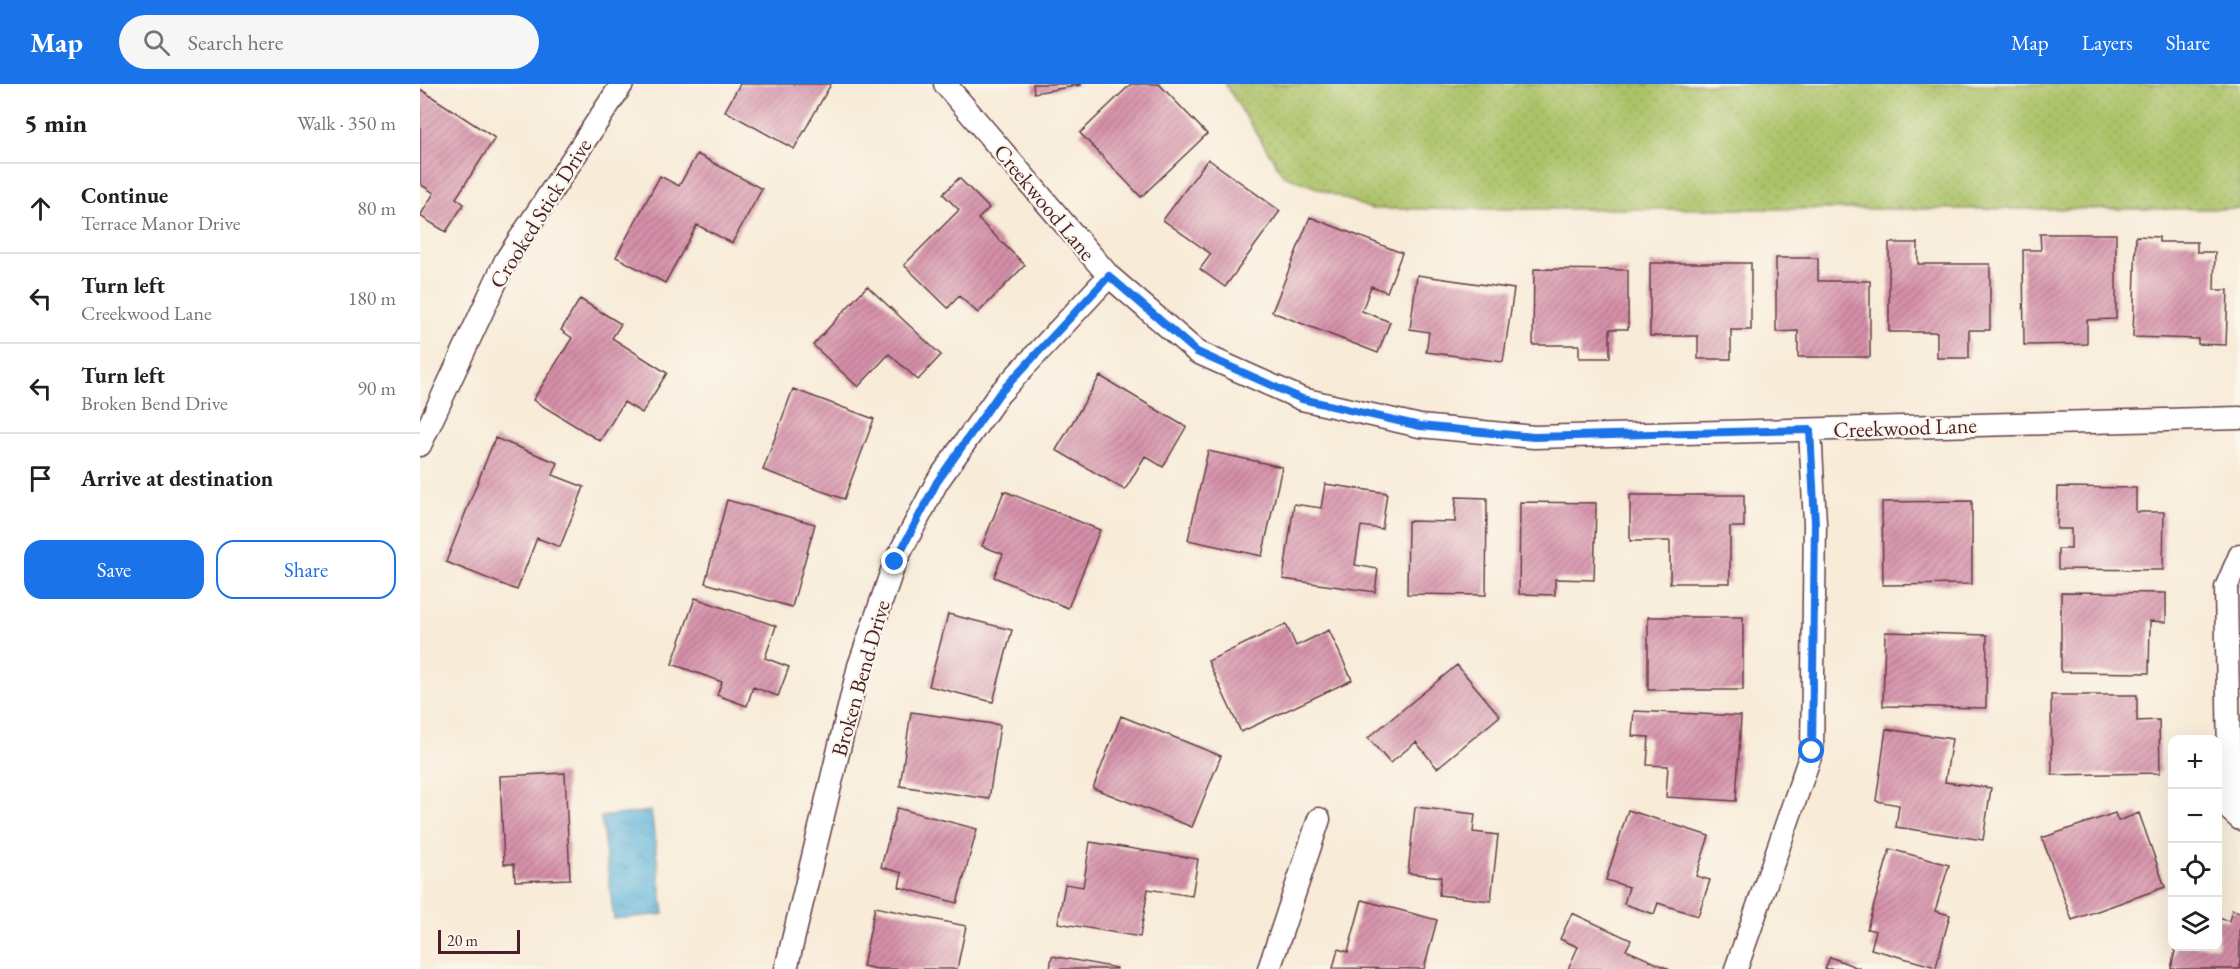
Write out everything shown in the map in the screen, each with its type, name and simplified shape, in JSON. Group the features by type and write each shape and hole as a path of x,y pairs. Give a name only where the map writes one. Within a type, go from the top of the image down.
{"street":[{"name":"Crooked Stick Drive","path":"420,445 506,260 622,84"},
{"name":"Creekwood Lane","path":"945,84 1109,276 1197,352 1302,399 1420,426 1534,437 2240,418"},
{"name":"Broken Bend Drive","path":"786,969 859,666 895,562 937,482 999,394 1109,276"},
{"path":"1736,969 1812,751 1815,523 1810,430"},
{"path":"2240,555 2226,588 2230,810 2240,819"},
{"path":"1269,969 1319,819"}],"green space":[{"path":"1225,84 2240,84 2240,209 1371,209 1283,175"}],"water":[{"path":"651,811 664,914 614,919 601,817"}],"building":[{"path":"740,84 831,84 794,149 725,111"},
{"path":"1033,84 1081,84 1081,85 1034,93"},
{"path":"1131,84 1159,84 1207,134 1141,197 1080,133"},
{"path":"420,89 495,138 456,198 464,204 446,232 420,216 434,193 420,184"},
{"path":"697,154 762,189 732,243 697,225 665,283 616,257 660,176 679,186"},
{"path":"1208,159 1280,211 1225,287 1200,269 1211,254 1163,220"},
{"path":"959,178 989,208 978,219 1025,265 978,313 959,296 948,308 904,265 959,210 943,194"},
{"path":"1310,217 1402,253 1387,292 1371,286 1362,311 1390,322 1378,353 1272,312"},
{"path":"2040,234 2116,234 2116,319 2087,320 2087,344 2024,345 2023,250 2041,250"},
{"path":"2136,236 2159,237 2159,242 2197,242 2197,252 2215,252 2214,290 2228,290 2226,345 2198,344 2198,339 2133,337"},
{"path":"1889,243 1918,243 1918,264 1990,264 1990,330 1969,330 1969,358 1937,358 1937,332 1889,332"},
{"path":"1776,258 1818,258 1818,281 1870,281 1870,357 1798,357 1798,331 1776,332"},
{"path":"1650,263 1751,263 1751,330 1731,330 1731,359 1698,359 1698,336 1650,336"},
{"path":"1534,269 1628,270 1628,329 1610,329 1610,358 1579,358 1579,345 1533,345"},
{"path":"1417,275 1514,289 1503,362 1426,352 1429,332 1410,329"},
{"path":"867,286 941,355 918,380 889,354 858,387 813,345"},
{"path":"580,299 621,324 612,338 667,373 642,413 624,402 600,441 533,400 572,338 561,330"},
{"path":"1100,376 1186,427 1163,467 1145,456 1125,490 1056,450"},
{"path":"793,389 874,419 844,499 763,470"},
{"path":"495,438 558,463 553,475 584,487 560,547 537,538 517,590 446,562"},
{"path":"1208,451 1282,467 1262,556 1188,540"},
{"path":"1325,484 1387,493 1382,529 1361,526 1355,565 1378,569 1375,592 1283,579 1294,504 1321,508"},
{"path":"2058,487 2136,488 2136,512 2164,512 2163,570 2058,569 2058,549 2071,549 2071,529 2057,529"},
{"path":"1004,491 1100,530 1068,608 994,577 1003,554 982,546"},
{"path":"1630,495 1744,495 1744,527 1730,527 1730,583 1670,583 1670,541 1630,541"},
{"path":"1456,497 1487,498 1486,595 1407,594 1408,521 1455,522"},
{"path":"727,500 815,524 792,607 705,583"},
{"path":"1972,501 1972,584 1883,585 1882,502"},
{"path":"1520,502 1596,503 1594,580 1555,579 1555,595 1519,594"},
{"path":"2061,592 2166,593 2166,622 2150,621 2149,673 2061,672"},
{"path":"695,598 776,626 765,658 789,667 778,696 753,687 747,706 717,695 722,682 672,664"},
{"path":"948,614 1012,630 993,702 929,686"},
{"path":"1648,617 1743,617 1743,690 1648,690"},
{"path":"1286,624 1296,646 1329,630 1352,680 1241,732 1208,661"},
{"path":"1885,632 1987,635 1986,708 1883,706"},
{"path":"1457,665 1500,716 1437,768 1416,742 1390,763 1368,738"},
{"path":"2051,695 2137,695 2137,721 2159,720 2160,773 2052,775"},
{"path":"1634,711 1741,716 1736,801 1666,797 1668,766 1647,765 1649,737 1632,736"},
{"path":"911,712 1000,725 989,799 900,786"},
{"path":"1121,716 1221,756 1192,827 1093,788"},
{"path":"1886,729 1952,739 1945,782 1991,788 1983,840 1896,827 1899,805 1876,801"},
{"path":"565,773 570,879 515,881 514,864 504,864 500,776"},
{"path":"1415,807 1475,814 1473,832 1498,835 1491,901 1439,895 1441,877 1408,873"},
{"path":"897,808 977,829 957,903 899,887 902,873 881,867"},
{"path":"1628,810 1709,836 1696,876 1710,880 1698,916 1658,903 1654,914 1624,904 1629,887 1606,880"},
{"path":"2115,813 2118,821 2139,813 2165,887 2072,920 2042,838"},
{"path":"1090,842 1198,859 1192,896 1148,889 1140,937 1058,923 1065,884 1083,887"},
{"path":"1890,849 1949,865 1935,911 1950,915 1936,967 1871,949 1876,931 1867,929"},
{"path":"1362,900 1437,920 1424,969 1333,968 1338,949 1348,952"},
{"path":"875,907 966,926 957,969 877,969 863,966"},
{"path":"2232,910 2240,912 2240,969 2171,969 2175,951 2222,951 2222,919 2229,921"},
{"path":"1572,913 1631,940 1626,950 1669,969 1568,969 1578,947 1560,939"},
{"path":"1052,956 1117,968 1117,969 1050,969"},
{"path":"1830,957 1861,969 1825,969"}],"route":[{"path":"895,562 937,482 999,394 1109,276 1197,352 1302,399 1420,426 1534,437 1810,430 1815,523 1812,751"}]}
